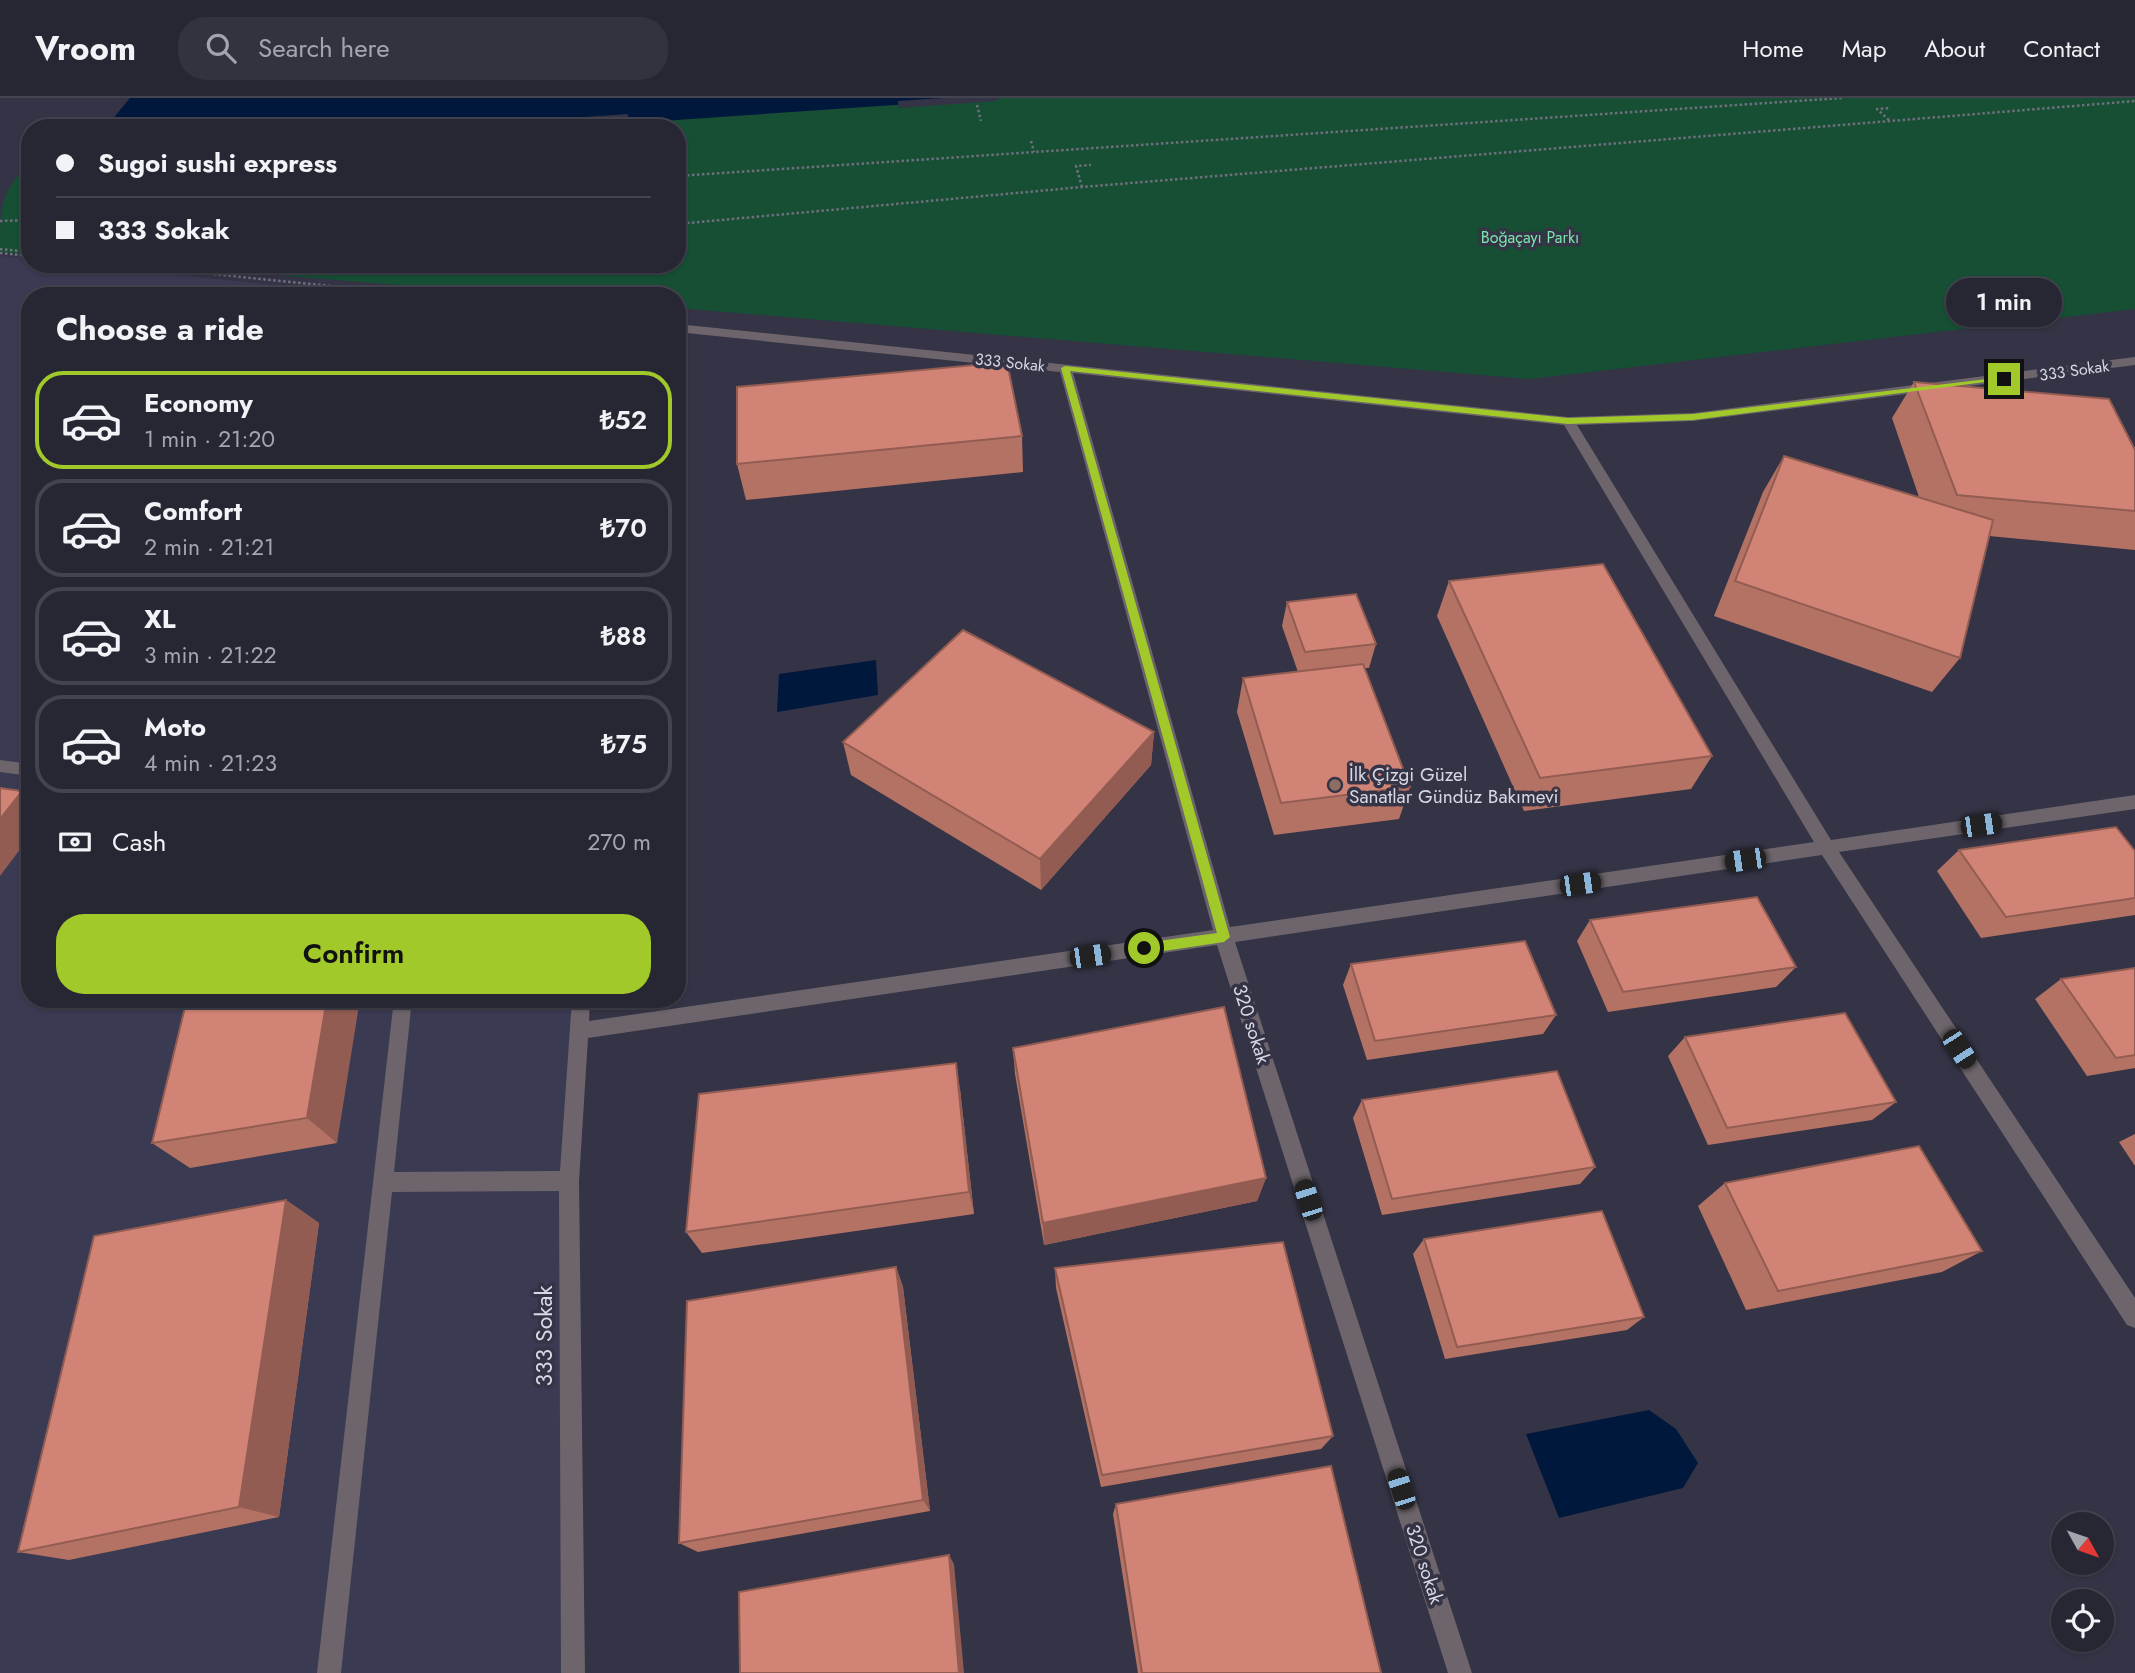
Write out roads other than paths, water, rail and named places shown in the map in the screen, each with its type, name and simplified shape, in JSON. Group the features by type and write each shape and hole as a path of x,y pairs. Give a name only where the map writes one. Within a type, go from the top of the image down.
{"street":[{"name":"333 Sokak","path":"686,329 1568,421 1693,417 2135,361"},
{"name":"320 sokak","path":"1065,368 1224,937 1460,1673"},
{"path":"1568,421 1827,848 2135,1317"},
{"path":"0,766 21,769"},
{"path":"579,1031 2135,802"},
{"path":"329,1673 402,1008"},
{"name":"333 Sokak","path":"573,1673 569,1181 580,1008"},
{"path":"383,1182 569,1181"}],"place":[{"name":"İlk Çizgi Güzel Sanatlar Gündüz Bakımevi","path":"1335,785"}],"park label":[{"name":"Boğaçayı Parkı","path":"1530,237"}]}
